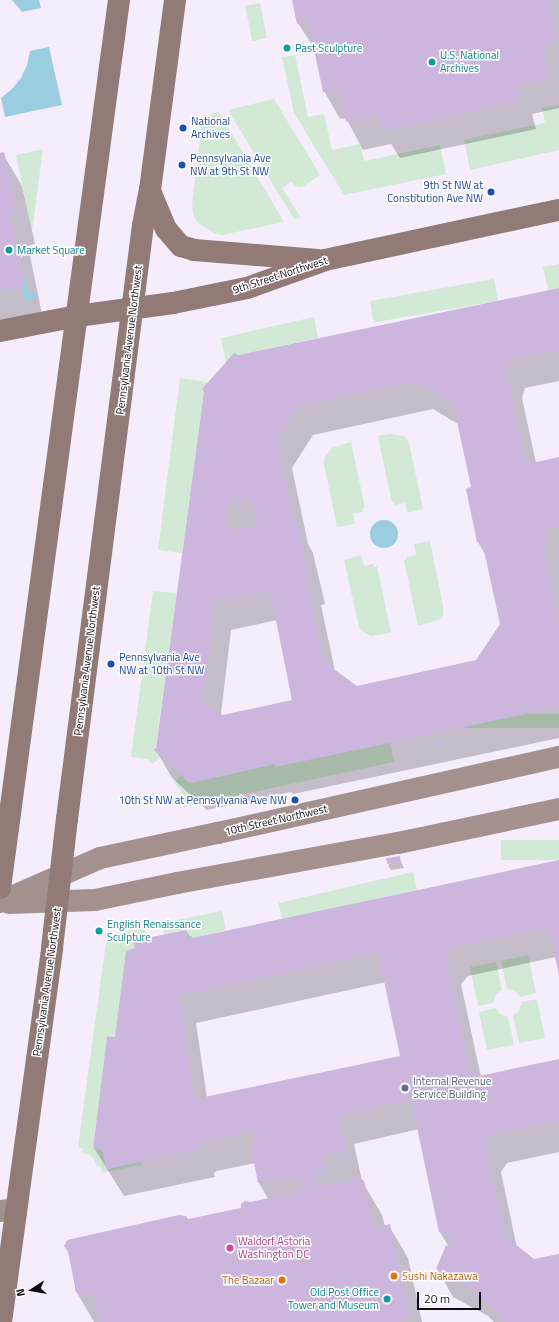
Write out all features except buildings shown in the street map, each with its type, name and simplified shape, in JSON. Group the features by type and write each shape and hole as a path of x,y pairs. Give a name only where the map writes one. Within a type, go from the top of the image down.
{"main road":[{"path":"0,888 119,0"},
{"name":"Pennsylvania Avenue Northwest","path":"1,1322 8,1210 58,901 67,819 134,308 143,224 150,190 175,0"},
{"path":"150,190 166,229 181,246 194,250 325,260"},
{"name":"9th Street Northwest","path":"0,331 77,316 172,303 247,288 325,260 559,210"}],"street":[{"name":"10th Street Northwest","path":"0,903 100,858 218,834 559,757"},
{"name":"10th Street Northwest","path":"0,903 96,900 177,883 418,839 559,809"}],"green space":[{"path":"260,3 267,38 252,41 245,6"},
{"path":"295,55 308,117 324,114 332,150 360,144 364,161 440,145 446,174 344,195 294,113 282,57"},
{"path":"274,99 320,175 302,187 296,186 291,182 282,188 301,218 294,219 228,110"},
{"path":"559,105 559,150 470,170 464,140 545,123 542,108"},
{"path":"219,112 284,222 222,235 214,233 198,223 193,214 192,204 203,116"},
{"path":"43,149 32,231 16,155"},
{"path":"559,264 559,288 548,290 543,267"},
{"path":"494,279 498,301 374,323 370,301"},
{"path":"314,317 318,338 238,355 226,362 221,338"},
{"path":"180,378 208,382 202,389 204,392 182,553 158,550"},
{"path":"390,434 404,436 409,443 423,509 407,513 405,503 394,505 394,502 392,503 378,436"},
{"path":"351,442 365,508 362,509 363,512 353,514 355,524 337,527 324,464 325,457 332,448"},
{"path":"430,541 443,606 443,615 438,620 418,626 404,560 406,560 406,557 416,555 414,544"},
{"path":"361,555 364,566 374,564 374,567 377,566 391,633 371,636 359,627 344,560"},
{"path":"153,591 177,593 155,750 161,756 153,764 147,759 131,757"},
{"path":"463,714 559,714 559,728 463,728"},
{"path":"390,743 394,762 184,807 180,789 173,782 181,775 190,783 275,764 275,766"},
{"path":"501,840 559,840 559,860 501,860"},
{"path":"413,872 417,890 283,921 279,903"},
{"path":"222,911 226,930 192,938 192,936 188,937 186,930 164,934 162,923"},
{"path":"146,927 146,938 133,941 135,948 126,951 115,1037 107,1036 93,1148 102,1150 107,1169 141,1161 141,1165 102,1173 100,1166 97,1166 94,1159 90,1155 82,1153 83,1148 78,1147 107,935"},
{"path":"528,955 536,993 520,997 514,990 507,989 501,961"},
{"path":"496,962 502,990 496,994 493,1003 478,1006 470,967"},
{"path":"537,999 545,1038 519,1043 513,1015 519,1011 522,1002"},
{"path":"495,1008 501,1015 508,1017 514,1045 487,1050 479,1012"}],"water":[{"path":"12,0 39,0 41,8 22,12"},
{"path":"49,47 62,105 5,117 1,98 12,89 21,78 27,65 30,51"},
{"path":"384,520 390,521 394,524 397,528 397,540 394,544 390,547 384,548 378,547 374,544 371,540 370,534 371,528 374,524 378,521"}],"waterway":[{"path":"23,280 27,298 34,296"}],"place":[{"name":"Past Sculpture","path":"287,48"},
{"name":"U.S. National Archives","path":"432,62"},
{"name":"National Archives","path":"183,128"},
{"name":"Pennsylvania Ave NW at 9th St NW","path":"182,165"},
{"name":"9th St NW at Constitution Ave NW","path":"491,192"},
{"name":"Market Square","path":"9,250"},
{"name":"Pennsylvania Ave NW at 10th St NW","path":"111,664"},
{"name":"10th St NW at Pennsylvania Ave NW","path":"295,800"},
{"name":"English Renaissance Sculpture","path":"99,931"},
{"name":"Internal Revenue Service Building","path":"405,1088"},
{"name":"Waldorf Astoria Washington DC","path":"230,1248"},
{"name":"Sushi Nakazawa","path":"394,1276"},
{"name":"The Bazaar","path":"282,1280"},
{"name":"Old Post Office Tower and Museum","path":"387,1299"}]}
